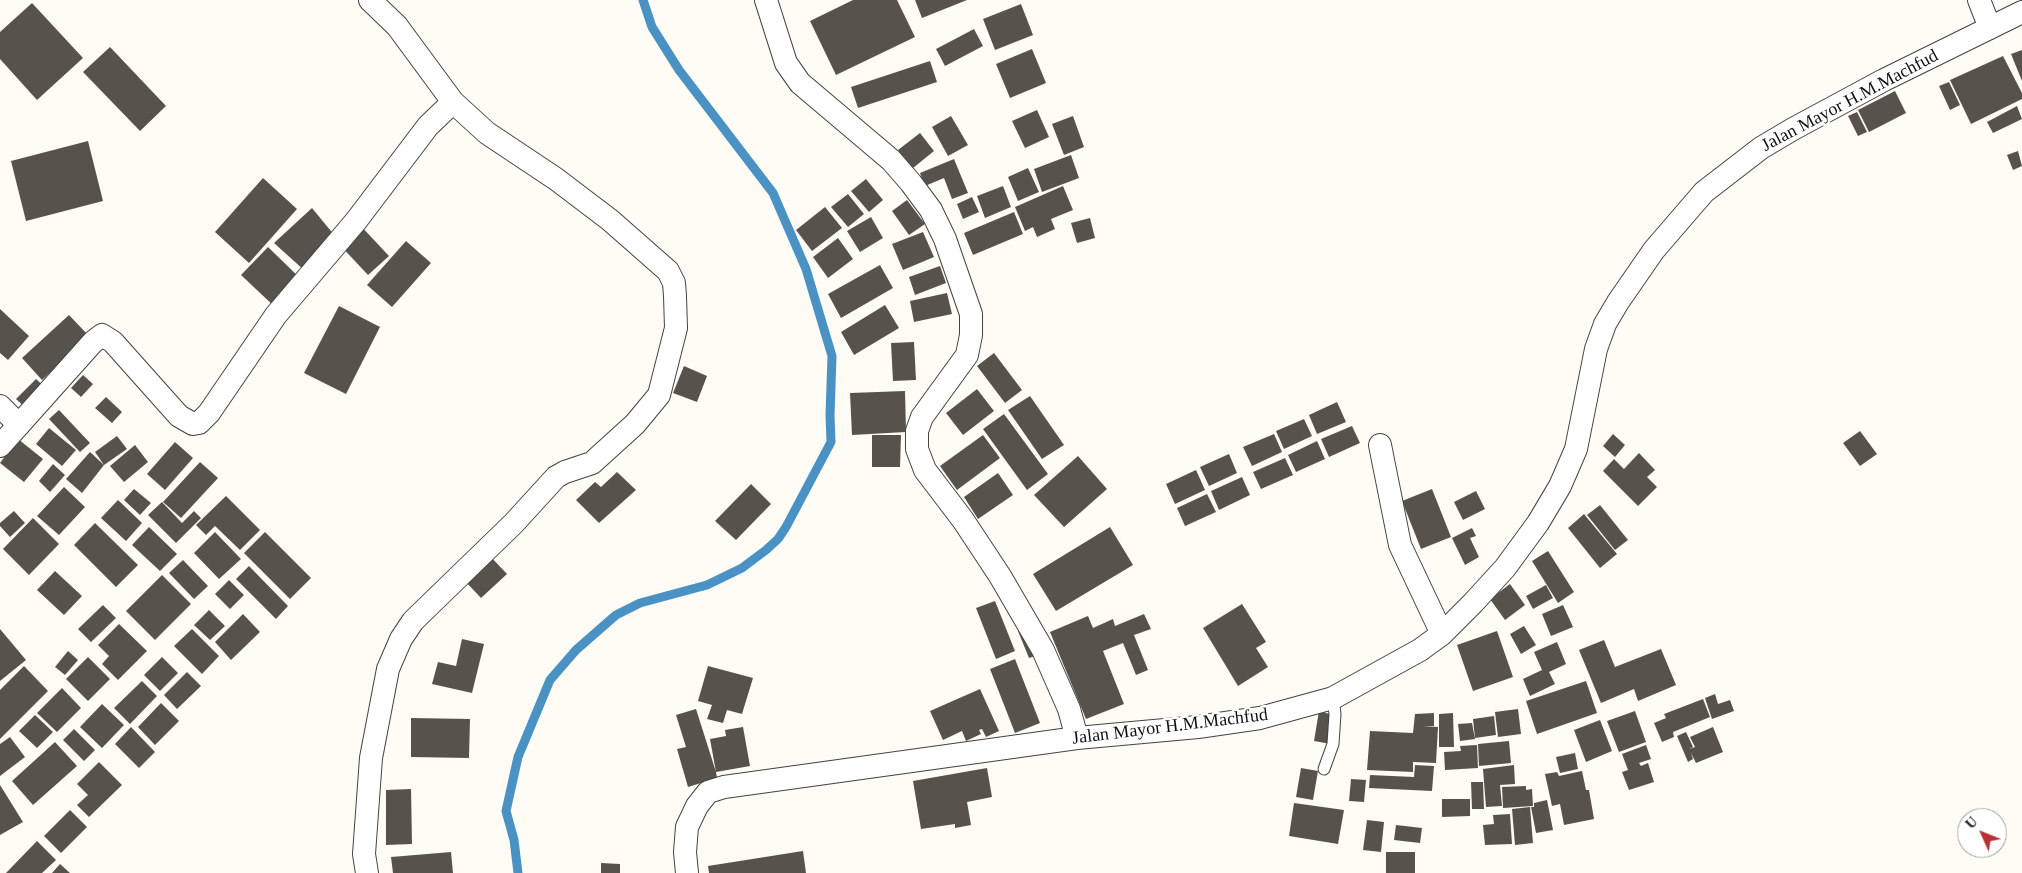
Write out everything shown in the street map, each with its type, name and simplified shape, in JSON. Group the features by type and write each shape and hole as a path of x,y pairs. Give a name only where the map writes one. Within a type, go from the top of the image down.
{"street":[{"path":"367,873 364,854 371,758 388,670 402,638 413,621 514,523 556,477 592,463 635,424 659,395 676,328 676,296 674,283 668,271 610,220 556,179 487,133 453,102 396,26 370,0"},
{"path":"766,0 786,63 800,83 891,160 931,210 945,240 971,314 971,336 968,355 922,417 917,431 917,449 925,470 963,520 1000,576 1043,650 1069,709 1077,738"},
{"path":"1979,0 1990,28"},
{"name":"Jalan Mayor H.M.Machfud","path":"687,873 685,852 686,828 697,806 708,792 724,787 1077,738 1198,727 1260,718 1333,698 1420,650 1442,634 1505,568 1538,523 1560,486 1576,449 1596,349 1605,324 1654,250 1704,192 1761,148 1793,128 1884,80 2022,12"},
{"path":"0,446 93,342 102,336 113,342 178,416 193,424 199,423 208,413 276,315 356,221 428,126 453,102"},
{"path":"0,406 18,425"},
{"path":"1380,445 1400,545 1442,634"}],"lane":[{"path":"1324,769 1333,744 1335,714 1333,698"}],"building":[{"path":"853,0 897,0 915,37 836,75 810,21"},
{"path":"915,0 967,0 922,18"},
{"path":"32,3 83,58 37,100 0,59 0,32"},
{"path":"1021,4 1033,35 995,50 983,19"},
{"path":"974,29 983,46 945,66 936,49"},
{"path":"110,47 166,106 140,131 83,72"},
{"path":"1032,49 1046,83 1010,98 996,64"},
{"path":"2022,50 2022,81 2011,54"},
{"path":"2003,56 2022,93 2022,99 1971,124 1950,80"},
{"path":"930,61 937,82 858,108 851,87"},
{"path":"1949,82 1960,105 1950,110 1939,86"},
{"path":"1895,91 1906,113 1869,132 1858,110"},
{"path":"2017,106 2022,119 1993,133 1987,122"},
{"path":"1037,110 1049,137 1025,148 1012,121"},
{"path":"1857,112 1867,132 1858,136 1848,116"},
{"path":"951,116 968,145 948,156 932,127"},
{"path":"1073,116 1084,147 1064,155 1052,124"},
{"path":"920,133 934,151 913,168 898,150"},
{"path":"88,141 103,201 26,221 11,161"},
{"path":"2018,151 2022,166 2013,170 2007,155"},
{"path":"1071,155 1079,178 1042,192 1034,169"},
{"path":"954,159 968,193 952,199 944,178 925,186 920,173"},
{"path":"1028,168 1039,192 1018,201 1008,177"},
{"path":"263,178 297,209 249,263 215,232"},
{"path":"866,179 883,200 869,212 851,191"},
{"path":"1003,186 1011,207 985,218 977,196"},
{"path":"1063,186 1073,210 1051,219 1055,229 1037,237 1033,227 1025,231 1015,207"},
{"path":"848,194 864,214 848,227 831,207"},
{"path":"972,197 979,212 963,219 957,204"},
{"path":"907,200 925,224 909,235 892,211"},
{"path":"825,207 842,228 812,251 796,230"},
{"path":"312,208 335,236 305,271 274,243"},
{"path":"1014,212 1023,234 973,255 964,233"},
{"path":"871,217 883,238 860,252 847,231"},
{"path":"1090,218 1095,238 1077,243 1071,223"},
{"path":"359,224 389,256 368,275 338,243"},
{"path":"923,232 934,257 903,270 892,244"},
{"path":"838,238 853,259 828,278 813,257"},
{"path":"406,241 431,263 392,307 367,285"},
{"path":"268,247 303,281 276,308 241,275"},
{"path":"880,265 893,288 841,318 828,294"},
{"path":"940,266 946,283 915,295 909,277"},
{"path":"947,293 952,314 914,322 910,301"},
{"path":"885,305 899,328 854,355 841,332"},
{"path":"339,306 380,327 346,394 304,373"},
{"path":"0,309 29,336 8,360 0,353"},
{"path":"69,315 89,336 42,380 22,358"},
{"path":"914,342 916,380 893,381 891,343"},
{"path":"994,353 1022,390 1005,403 977,366"},
{"path":"684,366 707,376 697,402 673,393"},
{"path":"83,375 93,384 81,397 71,388"},
{"path":"36,379 48,390 28,410 16,399"},
{"path":"977,389 994,411 963,435 946,413"},
{"path":"905,391 906,432 852,435 850,393"},
{"path":"1030,396 1064,445 1042,459 1008,410"},
{"path":"106,397 122,412 112,423 95,408"},
{"path":"1337,402 1346,422 1317,434 1309,415"},
{"path":"59,410 90,443 80,452 49,419"},
{"path":"1004,414 1048,474 1027,490 983,429"},
{"path":"1304,419 1312,436 1284,449 1276,431"},
{"path":"1352,426 1360,443 1329,457 1321,439"},
{"path":"49,428 76,450 62,466 36,444"},
{"path":"1860,431 1877,454 1860,466 1843,443"},
{"path":"1274,434 1282,452 1252,466 1243,447"},
{"path":"1613,434 1625,445 1615,457 1603,446"},
{"path":"872,435 901,435 900,467 872,467"},
{"path":"983,435 1000,458 957,490 940,466"},
{"path":"117,436 127,449 104,465 95,452"},
{"path":"18,439 43,459 24,482 0,463"},
{"path":"1317,441 1325,459 1296,472 1288,455"},
{"path":"175,442 193,458 165,490 147,474"},
{"path":"135,445 148,462 124,482 110,466"},
{"path":"90,452 104,465 82,493 66,479"},
{"path":"1639,453 1655,470 1647,477 1657,487 1638,506 1603,471 1614,459 1624,469"},
{"path":"1229,454 1237,473 1209,486 1200,467"},
{"path":"1078,456 1107,489 1064,527 1034,495"},
{"path":"1285,458 1293,475 1261,489 1253,472"},
{"path":"200,462 218,478 181,518 163,502"},
{"path":"53,464 65,475 50,492 39,481"},
{"path":"1196,470 1205,490 1175,504 1166,484"},
{"path":"617,472 636,490 599,523 576,500 595,482 601,487"},
{"path":"998,473 1013,495 978,519 964,497"},
{"path":"1242,477 1250,495 1219,510 1211,491"},
{"path":"751,484 771,504 736,540 715,521"},
{"path":"64,487 85,507 59,535 37,516"},
{"path":"134,489 151,503 140,515 124,500"},
{"path":"1432,489 1451,537 1421,549 1402,501"},
{"path":"1476,491 1485,509 1463,520 1454,502"},
{"path":"1207,494 1216,512 1185,526 1177,508"},
{"path":"226,496 260,530 240,550 215,526 206,535 196,525"},
{"path":"118,500 142,523 126,541 101,518"},
{"path":"162,502 182,523 194,511 201,518 176,543 148,515"},
{"path":"1600,505 1628,540 1615,550 1587,515"},
{"path":"14,511 25,523 10,537 0,526 0,523"},
{"path":"1584,514 1617,554 1600,568 1568,528"},
{"path":"33,518 59,544 29,575 3,549"},
{"path":"95,523 138,565 116,587 74,545"},
{"path":"149,527 177,554 160,571 132,545"},
{"path":"1110,527 1133,565 1056,611 1033,574"},
{"path":"1472,528 1476,536 1470,538 1479,557 1465,565 1452,538"},
{"path":"215,532 241,559 219,579 194,553"},
{"path":"265,532 311,578 290,599 244,553"},
{"path":"1548,551 1574,592 1558,603 1532,561"},
{"path":"489,555 507,574 481,598 464,580"},
{"path":"183,560 208,586 194,599 169,573"},
{"path":"249,566 288,606 276,619 236,579"},
{"path":"55,571 82,596 64,615 37,590"},
{"path":"162,575 191,604 155,640 126,611"},
{"path":"229,580 244,595 230,609 215,594"},
{"path":"1510,584 1525,605 1505,620 1490,599"},
{"path":"1546,585 1553,598 1533,609 1526,596"},
{"path":"995,601 1015,651 996,659 976,608"},
{"path":"1242,604 1266,642 1256,648 1268,667 1238,686 1203,628"},
{"path":"103,605 116,618 91,642 78,629"},
{"path":"1563,605 1573,627 1551,636 1542,614"},
{"path":"209,610 225,626 210,640 194,625"},
{"path":"243,614 260,632 231,660 215,642"},
{"path":"1144,614 1151,629 1134,635 1148,670 1136,675 1123,643 1103,651 1124,704 1086,719 1050,632 1088,616 1093,628 1113,619 1115,626"},
{"path":"119,624 147,651 118,680 102,664 109,656 98,645"},
{"path":"1524,626 1536,645 1521,654 1510,634"},
{"path":"1027,627 1038,655 1029,658 1018,631"},
{"path":"0,629 26,660 0,681"},
{"path":"192,629 219,656 202,674 174,646"},
{"path":"1497,631 1513,677 1473,691 1457,645"},
{"path":"462,639 484,644 472,693 432,684 438,662 456,666"},
{"path":"1604,640 1615,667 1661,649 1676,685 1638,701 1634,689 1601,703 1579,650"},
{"path":"1557,642 1566,664 1549,672 1555,684 1530,696 1523,679 1542,670 1534,652"},
{"path":"68,651 78,660 65,675 55,667"},
{"path":"88,657 110,679 88,701 66,679"},
{"path":"162,657 178,673 160,691 144,675"},
{"path":"1015,659 1040,723 1015,733 990,669"},
{"path":"24,666 48,691 0,739 0,690"},
{"path":"708,666 753,678 742,714 727,710 723,723 707,719 712,705 698,701"},
{"path":"187,672 201,686 177,709 164,695"},
{"path":"142,681 157,696 130,724 114,708"},
{"path":"1586,681 1597,713 1537,734 1526,701"},
{"path":"62,688 81,708 57,732 37,713"},
{"path":"980,689 999,731 986,737 982,729 979,730 981,734 966,741 962,731 943,740 930,711"},
{"path":"1715,694 1718,704 1730,700 1734,711 1712,719 1705,698"},
{"path":"1703,699 1710,717 1673,732 1674,737 1662,742 1654,723 1666,718 1664,714"},
{"path":"161,703 179,721 155,745 138,727"},
{"path":"102,704 124,725 102,748 80,727"},
{"path":"696,709 717,778 688,787 677,749 686,747 676,715"},
{"path":"1518,709 1521,734 1498,737 1495,712"},
{"path":"1319,711 1333,715 1331,744 1314,741"},
{"path":"1635,711 1646,742 1619,752 1607,721"},
{"path":"1434,713 1434,726 1423,726 1438,727 1436,763 1413,762 1413,772 1367,770 1370,731 1413,733 1415,714"},
{"path":"1453,713 1454,747 1439,747 1439,714"},
{"path":"35,715 53,732 37,748 19,731"},
{"path":"1494,716 1496,735 1475,738 1473,719"},
{"path":"411,718 470,719 469,758 411,757"},
{"path":"1600,720 1612,751 1586,762 1574,730"},
{"path":"1472,723 1475,739 1460,741 1458,724"},
{"path":"131,727 155,752 139,768 115,744"},
{"path":"743,727 750,766 716,772 710,739 726,736 725,730"},
{"path":"1713,727 1723,752 1696,763 1691,753 1693,759 1688,762 1677,736 1686,732 1693,747 1689,749 1695,747 1690,737"},
{"path":"74,729 95,750 84,761 63,740"},
{"path":"10,737 25,757 0,776 0,744"},
{"path":"1509,741 1511,763 1479,766 1478,744"},
{"path":"55,742 77,766 33,805 12,781"},
{"path":"1477,745 1478,768 1445,770 1444,752 1461,751 1460,746"},
{"path":"1646,745 1651,759 1639,763 1641,766 1648,763 1654,782 1629,790 1622,772 1628,770 1622,754"},
{"path":"1575,753 1578,769 1560,773 1556,757"},
{"path":"99,762 122,785 89,817 77,805 88,795 77,784"},
{"path":"1415,765 1434,766 1432,791 1369,788 1370,775 1414,777"},
{"path":"1514,765 1515,784 1500,785 1502,806 1486,807 1483,769"},
{"path":"987,768 992,797 967,802 971,825 955,828 955,824 921,829 913,781"},
{"path":"1301,768 1318,771 1313,800 1296,797"},
{"path":"1582,771 1586,790 1589,790 1594,819 1564,825 1560,804 1552,806 1545,774 1557,772 1559,776"},
{"path":"1351,779 1366,780 1364,802 1349,801"},
{"path":"1471,782 1483,782 1484,809 1472,809"},
{"path":"0,785 23,822 0,835"},
{"path":"1526,786 1526,790 1532,789 1533,806 1503,808 1502,787"},
{"path":"411,789 412,844 386,845 386,790"},
{"path":"1442,799 1470,799 1470,816 1442,817"},
{"path":"1547,800 1553,830 1536,833 1531,807 1534,807 1534,803"},
{"path":"1294,803 1344,810 1338,844 1289,836"},
{"path":"1530,807 1533,843 1515,845 1512,809"},
{"path":"70,810 87,827 61,853 44,836"},
{"path":"1510,814 1512,844 1485,845 1483,825 1494,824 1493,815"},
{"path":"1367,820 1384,822 1381,852 1363,850"},
{"path":"1396,825 1422,828 1420,843 1394,840"},
{"path":"37,841 56,860 42,873 6,873"},
{"path":"803,851 806,873 709,873 708,866"},
{"path":"451,852 453,873 393,873 391,857"},
{"path":"1386,852 1415,852 1415,873 1386,873"},
{"path":"601,863 620,864 620,873 601,873"},
{"path":"60,864 70,873 52,873"}],"waterway":[{"path":"518,873 514,840 506,811 518,757 550,680 576,650 616,615 640,603 707,585 742,568 766,550 778,539 786,527 831,442 832,356 806,269 773,193 679,70 652,27 643,0"}]}
